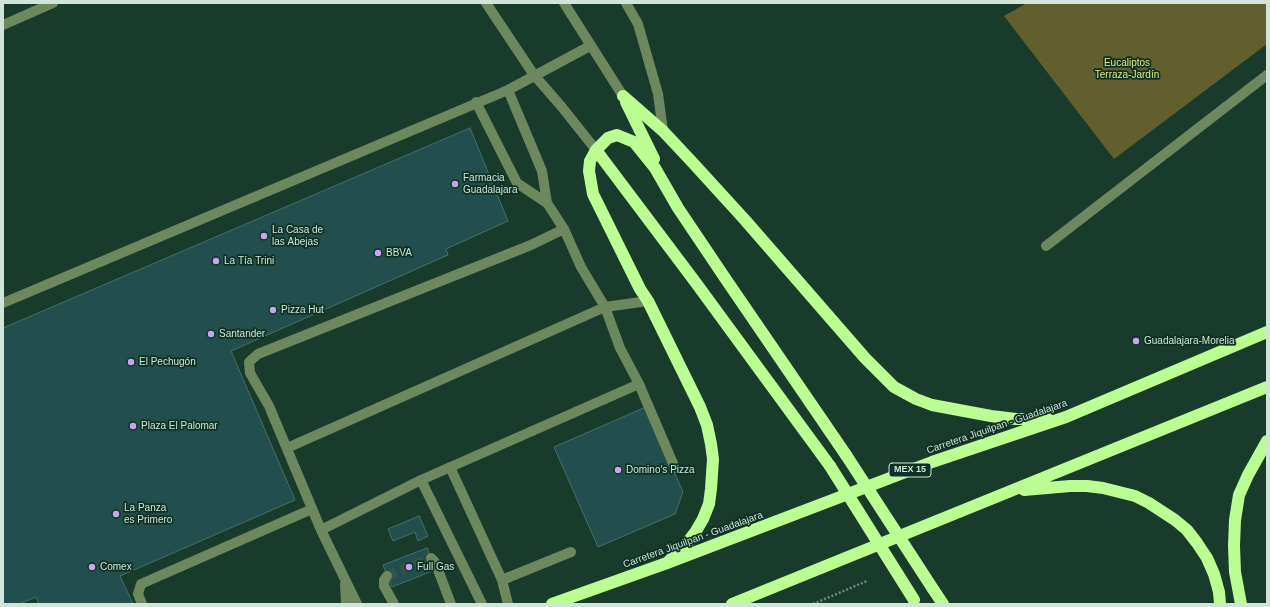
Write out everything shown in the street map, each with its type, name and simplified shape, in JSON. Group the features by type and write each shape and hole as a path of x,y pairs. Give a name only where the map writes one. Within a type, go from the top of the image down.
{"highway":[{"path":"623,96 662,131 745,220 865,358 894,387 916,399 932,405 991,416 1022,419 1066,417"},
{"path":"623,96 678,208"},
{"path":"667,563 687,543 703,518 709,504 712,489 713,459 707,426 700,408 648,301 640,289 592,194 589,171 590,161 596,150 608,138 617,135 634,142 655,168 678,208 846,455 943,604"},
{"path":"596,150 696,283 830,466 915,602"},
{"name":"Carretera Jiquilpan - Guadalajara","path":"552,604 667,563 932,462 1066,417 1267,332"},
{"path":"732,604 1267,387"},
{"path":"1241,604 1235,572 1234,546 1239,495 1248,475 1267,442"},
{"path":"1013,491 1087,486 1120,492 1149,503 1175,520 1187,530 1197,543 1207,558 1214,574 1219,592 1220,604"}],"street":[{"path":"3,25 53,3"},
{"path":"486,3 534,75 596,150"},
{"path":"564,3 623,96"},
{"path":"626,3 638,24 658,94 662,131"},
{"path":"3,303 476,102 508,90 590,46"},
{"path":"1046,246 1267,75"},
{"path":"508,90 542,171 547,203"},
{"path":"476,102 517,183 547,203 564,229 582,267 604,307 620,348 639,384 675,468"},
{"path":"357,604 321,530 269,406 250,373 249,362 258,354 531,245 564,229"},
{"path":"287,448 604,307 648,301"},
{"path":"321,530 421,480 639,384"},
{"path":"450,467 502,580 508,604"},
{"path":"421,480 482,604"},
{"path":"142,604 138,594 140,584 312,509"},
{"path":"502,580 571,552"},
{"path":"430,558 435,562 451,604"},
{"path":"344,576 346,604"},
{"path":"387,576 384,580 384,586 394,604"}],"path":[{"path":"813,604 867,581"}],"green space":[{"name":"Eucaliptos Terraza-Jardín","path":"1027,3 1267,3 1267,44 1114,159 1004,16"}],"building":[{"name":"Plaza El Palomar","path":"470,128 508,221 446,249 448,255 231,351 295,500 120,576 133,604 39,604 36,597 19,604 3,604 3,328"},
{"name":"Domino's Pizza","path":"646,407 683,492 675,514 598,547 554,447"},
{"path":"419,516 428,536 418,541 415,532 393,541 388,529"},
{"name":"Full Gas","path":"427,548 435,570 392,587 383,565"}],"tunnel":[{"path":"387,576 431,558"}],"place":[{"name":"Farmacia Guadalajara","path":"455,184"},
{"name":"La Casa de las Abejas","path":"264,236"},
{"name":"BBVA","path":"378,253"},
{"name":"La Tía Trini","path":"216,261"},
{"name":"Pizza Hut","path":"273,310"},
{"name":"Santander","path":"211,334"},
{"name":"Guadalajara-Morelia","path":"1136,341"},
{"name":"El Pechugón","path":"131,362"},
{"name":"Plaza El Palomar","path":"133,426"},
{"name":"Domino's Pizza","path":"618,470"},
{"name":"La Panza es Primero","path":"116,514"},
{"name":"Comex","path":"92,567"},
{"name":"Full Gas","path":"409,567"}]}
